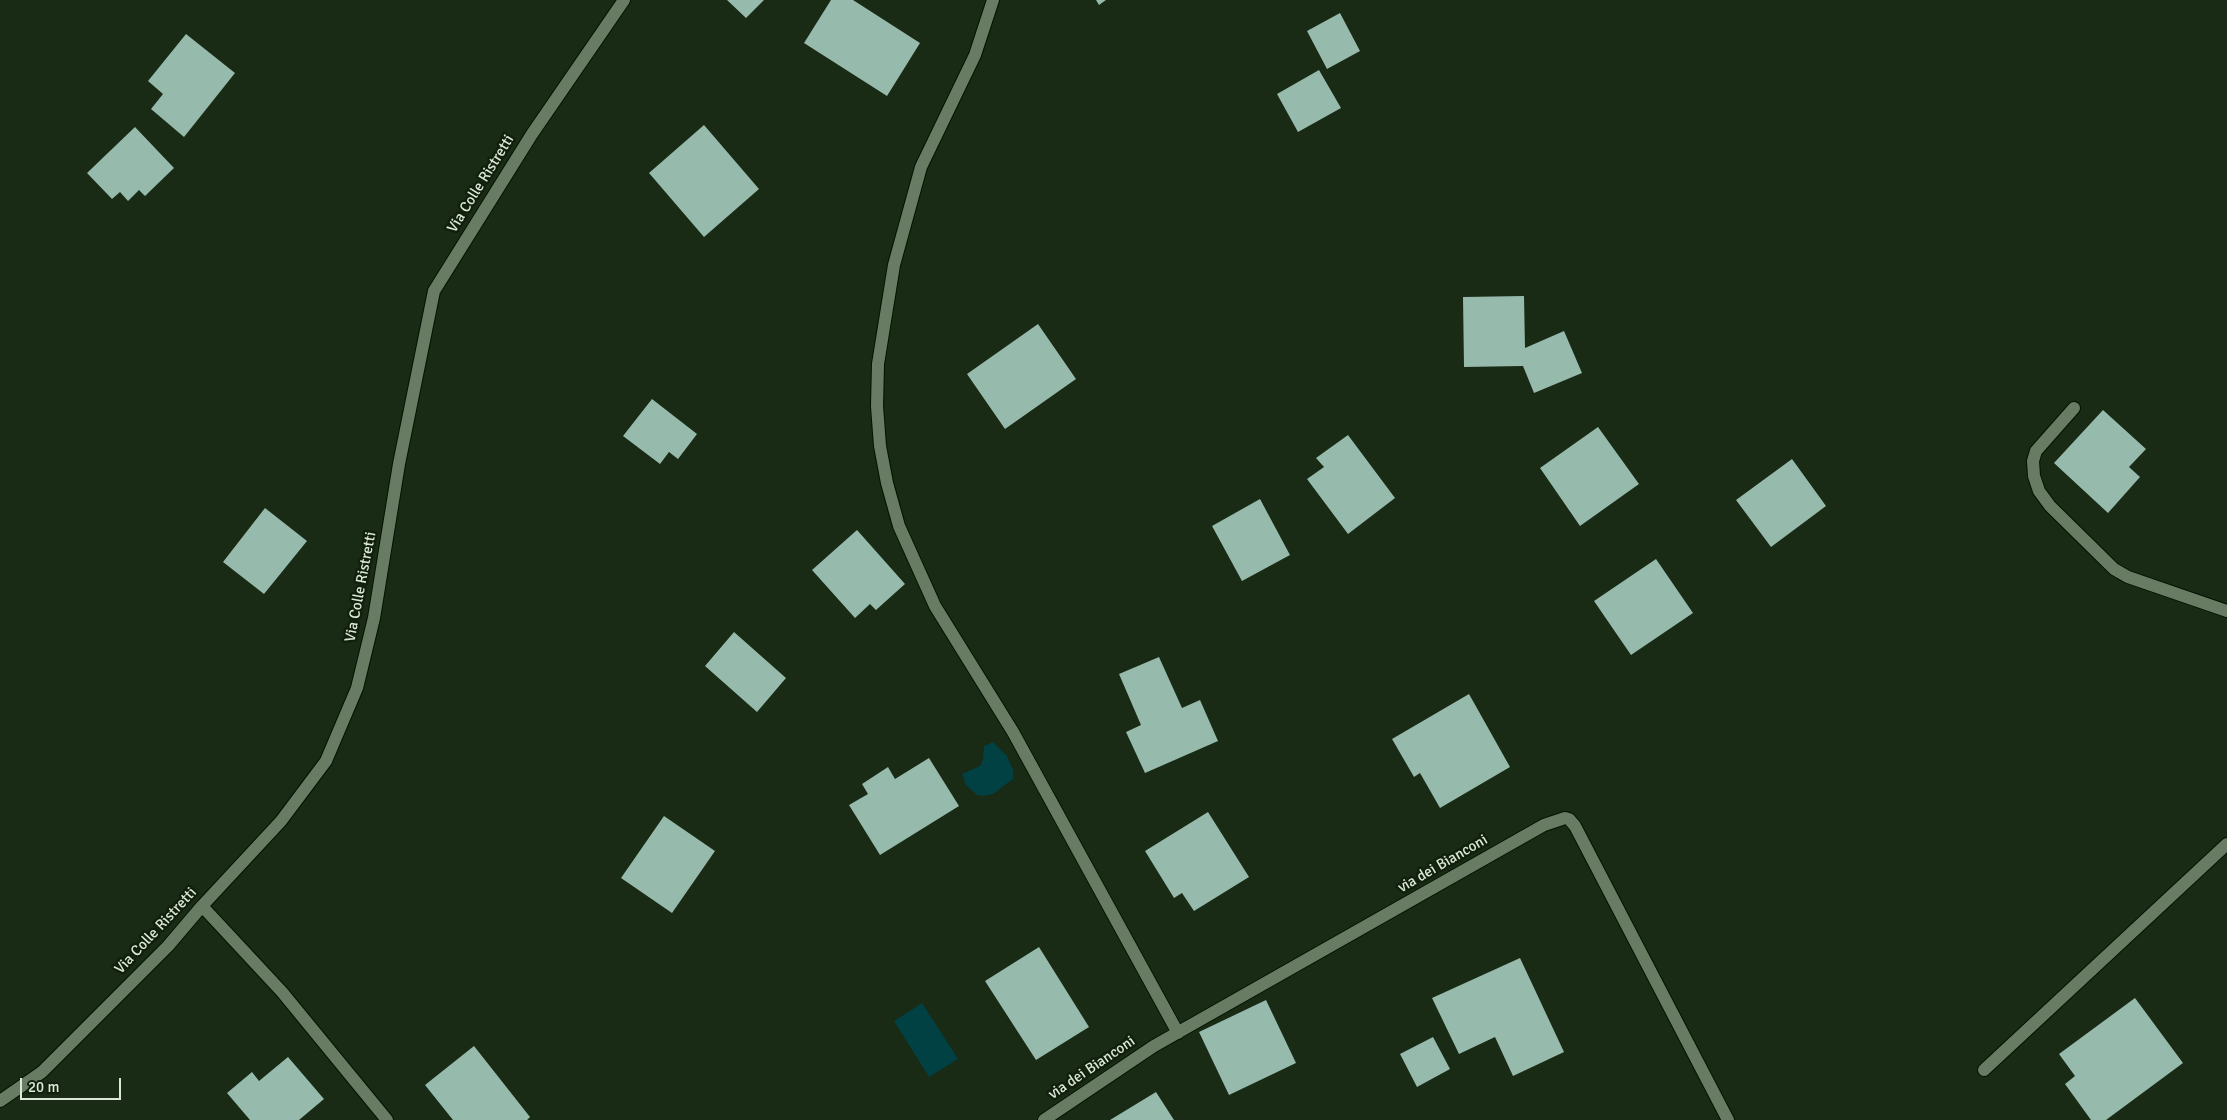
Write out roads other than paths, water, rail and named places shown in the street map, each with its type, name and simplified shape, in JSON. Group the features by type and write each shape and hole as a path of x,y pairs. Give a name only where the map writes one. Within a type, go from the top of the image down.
{"street":[{"name":"Via Colle Ristretti","path":"0,1101 42,1072 168,946 202,906 281,821 326,761 357,688 374,618 399,464 434,291 532,134 624,0"},
{"path":"993,0 974,55 921,167 894,265 878,364 877,406 880,446 887,483 899,526 935,606 1013,732 1178,1033"},
{"path":"2074,408 2036,452 2033,461 2034,476 2039,491 2050,506 2114,569 2128,577 2227,611"},
{"name":"via dei Bianconi","path":"1044,1120 1154,1046 1544,825 1564,818 1575,826 1728,1120"},
{"path":"1984,1070 2227,844"},
{"path":"202,906 282,992 386,1120"}],"water":[{"path":"993,742 1007,756 1013,770 1013,779 993,794 977,795 966,785 962,774 980,766 983,760 984,746"},
{"path":"922,1003 958,1059 929,1077 894,1021"}]}
